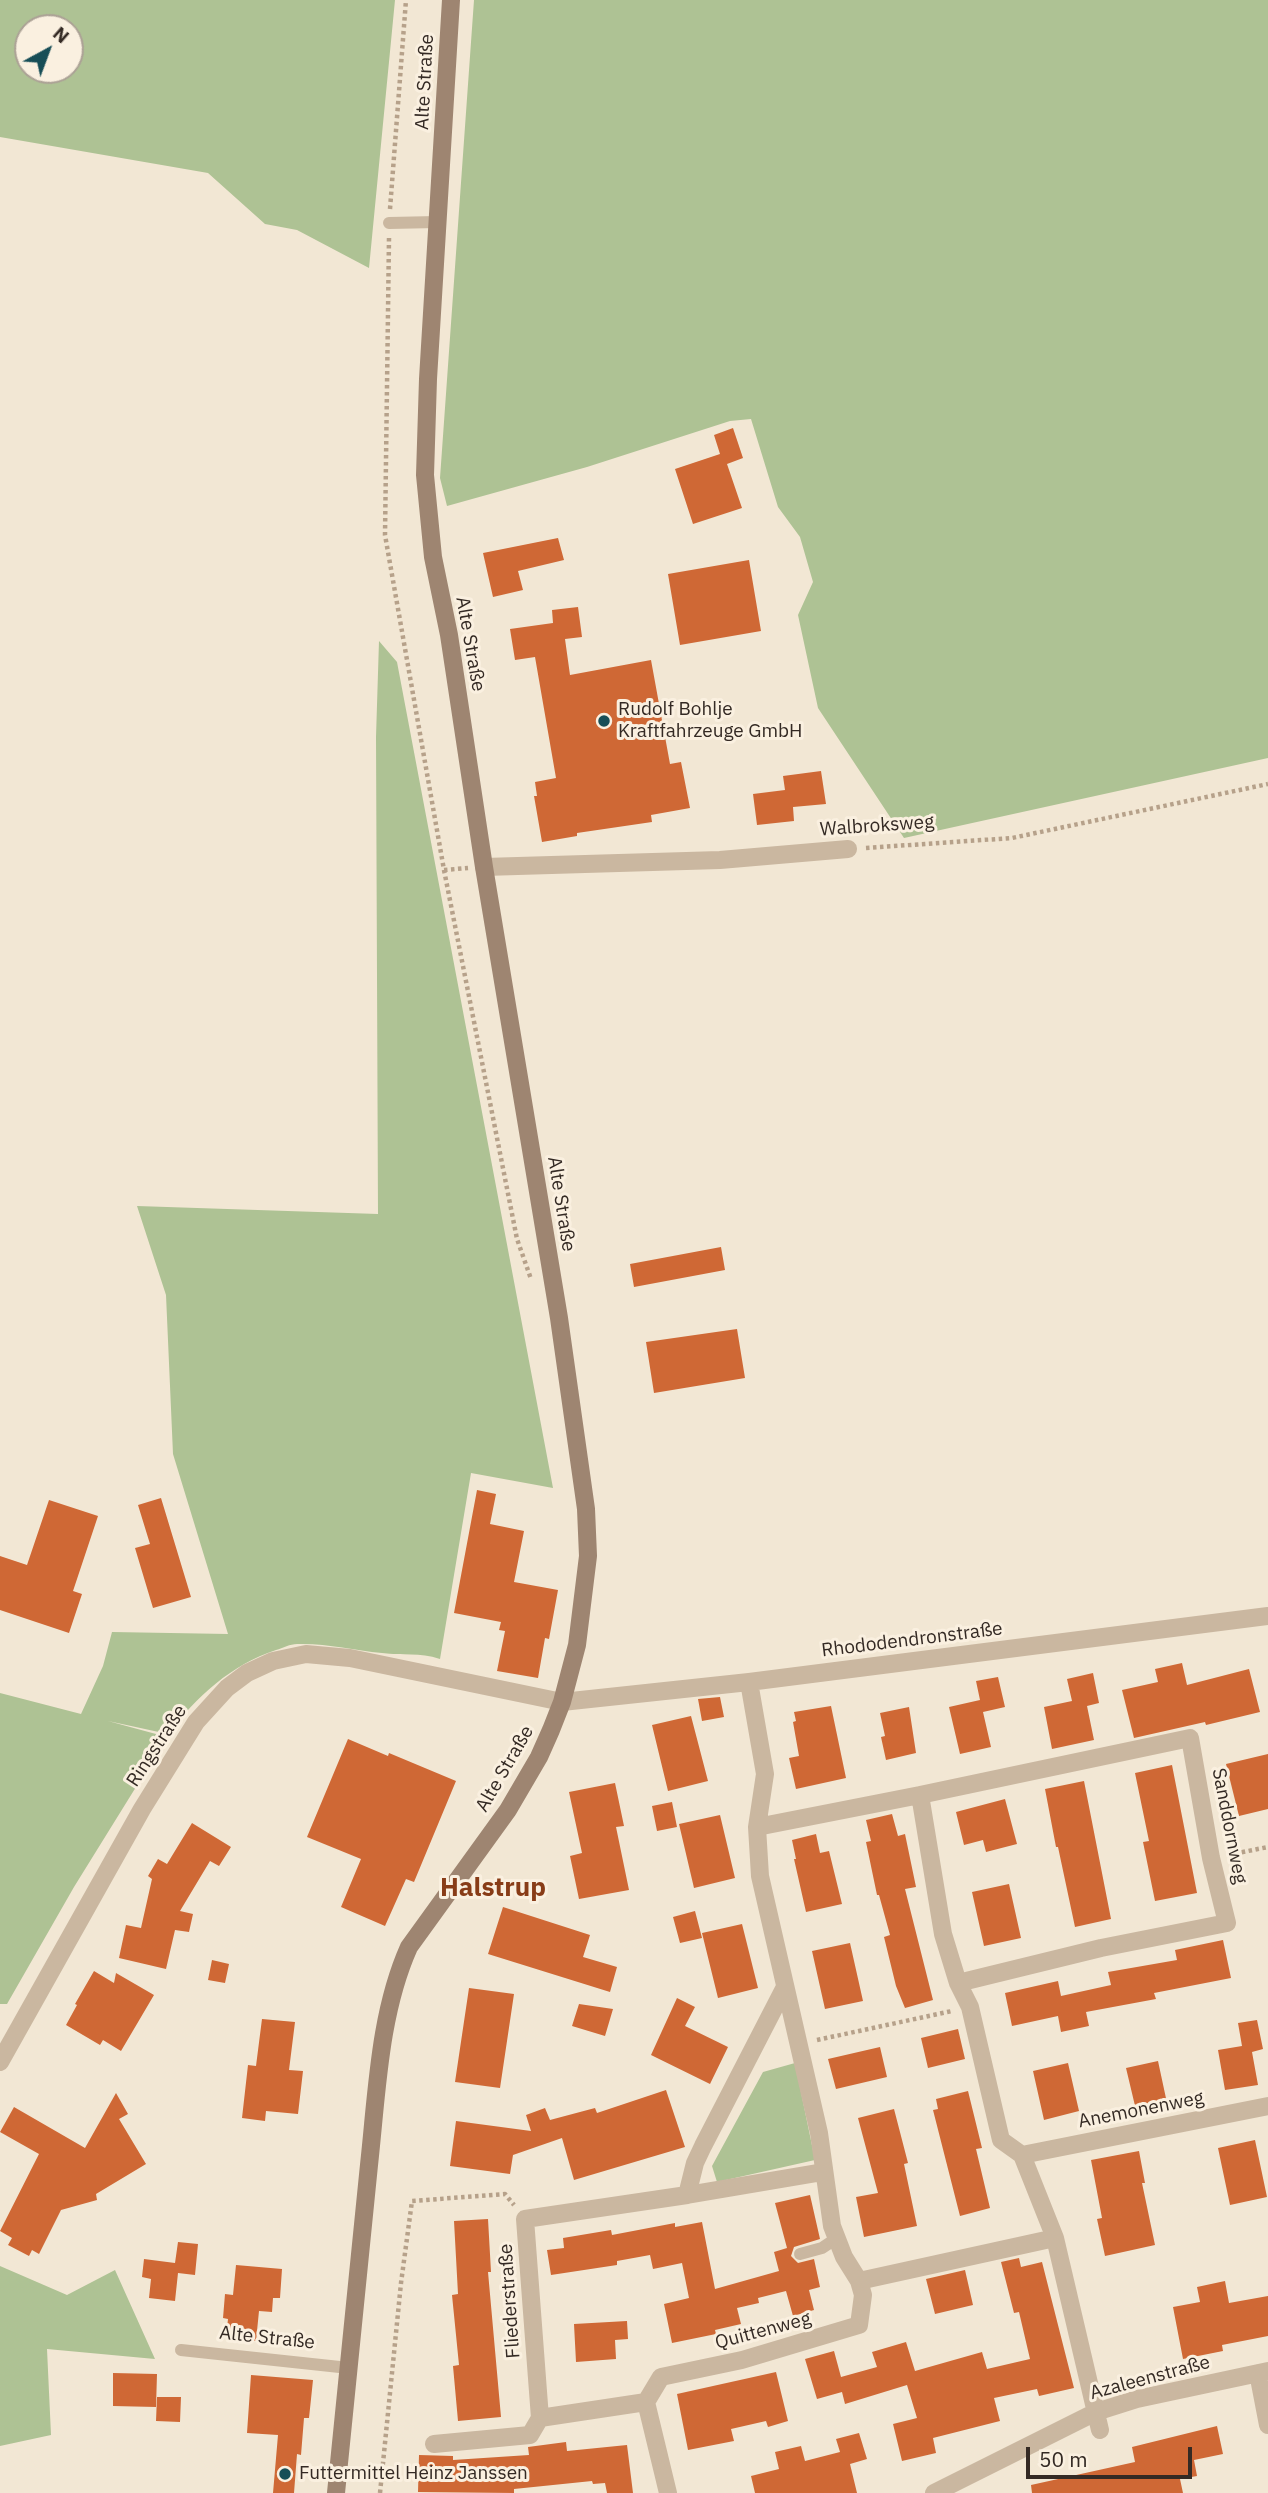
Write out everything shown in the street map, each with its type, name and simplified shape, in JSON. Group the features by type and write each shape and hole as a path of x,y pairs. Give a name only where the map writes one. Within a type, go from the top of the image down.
{"street":[{"name":"Alte Straße","path":"336,2493 376,2097 384,2041 399,1971 419,1932 523,1786 551,1730 562,1702 577,1645 588,1556 586,1508 559,1318 484,867 449,635 433,557 425,475 425,424 450,0"},
{"name":"Walbroksweg","path":"484,867 720,860 848,849"},
{"name":"Rhododendronstraße","path":"562,1702 749,1682 1268,1616"},
{"name":"Ringstraße","path":"0,2062 6,2036 196,1721 247,1673 272,1661 306,1654 350,1658 562,1702"},
{"path":"749,1682 765,1774 757,1827 760,1876 798,2044"},
{"name":"Sanddornweg","path":"757,1827 1190,1738 1227,1923 1101,1948 958,1983"},
{"path":"920,1795 943,1934 958,1983 970,2007 1001,2140 1022,2155 1055,2238 1100,2430"},
{"path":"687,2195 702,2146 785,1987"},
{"name":"Quittenweg","path":"646,2402 661,2377 742,2360 859,2325 863,2295 859,2280 844,2257 832,2226 819,2133 798,2044"},
{"name":"Anemonenweg","path":"1022,2155 1268,2106"},
{"name":"Fliederstraße","path":"540,2418 525,2219 823,2172"},
{"path":"859,2280 1055,2238"},
{"path":"1263,2372 1268,2425"},
{"name":"Azaleenstraße","path":"933,2493 1096,2412 1137,2399 1263,2372"},
{"path":"434,2444 530,2435 540,2418 646,2402 668,2493"}],"lane":[{"path":"389,223 437,222"},
{"path":"800,2254 822,2248 837,2238"},
{"name":"Alte Straße","path":"181,2350 349,2368"}],"path":[{"name":"Walbroksweg","path":"848,849 1012,838 1268,784"},
{"path":"1212,1858 1268,1847"},
{"path":"798,2044 970,2007"},
{"path":"380,2493 412,2201 505,2194 525,2219"}],"green space":[{"path":"0,0 395,0 369,268 297,230 265,224 208,173 0,137"},
{"path":"474,0 1268,0 1268,758 904,838 818,708 798,615 813,582 800,537 778,507 751,419 730,421 587,467 447,506 440,478"},
{"path":"379,641 397,662 553,1488 471,1473 440,1659 297,1644 260,1656 230,1673 203,1695 168,1734 108,1721 167,1737 74,1887 7,2004 0,2004 0,1693 81,1714 103,1666 112,1632 228,1634 173,1454 166,1295 137,1206 378,1214 376,737"},
{"path":"795,2063 815,2160 717,2182 712,2166 763,2072"},
{"path":"0,2266 67,2295 115,2270 155,2359 47,2349 51,2435 0,2446"}],"building":[{"path":"733,428 743,458 727,464 742,508 693,524 675,469 720,454 714,435"},
{"path":"558,538 564,560 518,571 523,590 493,597 483,553"},
{"path":"749,560 761,631 680,645 668,574"},
{"name":"Rudolf Bohlje Kraftfahrzeuge GmbH","path":"578,607 582,637 565,639 570,675 651,660 670,764 681,762 690,808 651,815 652,822 577,833 577,836 542,842 534,796 537,796 535,782 556,778 535,657 515,660 510,629 553,623 552,610"},
{"path":"821,771 826,804 793,807 794,821 757,825 753,794 785,790 783,776"},
{"path":"721,1247 725,1270 634,1287 630,1264"},
{"path":"737,1329 745,1378 654,1393 646,1342"},
{"path":"477,1490 496,1494 490,1524 524,1531 514,1582 558,1590 538,1678 497,1671 505,1631 499,1630 501,1622 454,1613"},
{"path":"161,1498 191,1597 153,1608 135,1548 150,1544 138,1505"},
{"path":"49,1500 98,1516 73,1591 82,1594 69,1633 0,1610 0,1556 27,1565"},
{"path":"1182,1663 1187,1685 1249,1669 1260,1712 1134,1738 1122,1690 1158,1682 1155,1669"},
{"path":"1093,1673 1099,1703 1087,1706 1094,1740 1052,1749 1044,1707 1072,1701 1067,1679"},
{"path":"998,1677 1005,1707 983,1712 991,1747 960,1754 949,1707 980,1700 976,1681"},
{"path":"720,1697 724,1717 702,1721 698,1699"},
{"path":"831,1706 846,1778 796,1789 789,1758 799,1756 793,1722 796,1721 794,1712"},
{"path":"909,1707 916,1753 886,1760 880,1713"},
{"path":"691,1716 708,1781 668,1791 652,1725"},
{"path":"348,1739 456,1781 414,1882 406,1879 385,1926 341,1907 361,1859 307,1837"},
{"path":"1268,1754 1268,1809 1239,1816 1226,1764"},
{"path":"1172,1765 1197,1893 1155,1901 1143,1842 1149,1841 1135,1773"},
{"path":"1084,1781 1111,1919 1075,1927 1045,1789"},
{"path":"615,1783 624,1826 616,1827 629,1890 579,1899 570,1856 582,1853 569,1792"},
{"path":"1005,1799 1017,1844 986,1852 983,1840 964,1845 956,1812"},
{"path":"672,1802 677,1827 657,1831 652,1806"},
{"path":"892,1814 898,1836 905,1834 916,1887 905,1889 933,2000 905,2008 896,1986 884,1937 890,1935 877,1895 866,1842 871,1841 866,1820"},
{"path":"720,1815 735,1878 694,1888 679,1824"},
{"path":"192,1823 231,1847 219,1866 210,1861 180,1911 193,1914 189,1932 175,1930 166,1969 119,1958 126,1925 141,1928 152,1879 148,1876 158,1859 167,1864"},
{"path":"816,1834 820,1853 829,1851 842,1904 806,1912 792,1840"},
{"path":"1009,1884 1021,1938 984,1946 972,1892"},
{"path":"503,1907 590,1935 583,1957 617,1967 610,1992 488,1954"},
{"path":"695,1911 702,1938 680,1943 673,1917"},
{"path":"742,1924 758,1988 718,1998 702,1933"},
{"path":"1223,1940 1231,1978 1154,1993 1156,1999 1086,2012 1089,2026 1061,2032 1058,2016 1012,2026 1005,1993 1058,1981 1061,1996 1111,1985 1108,1972 1177,1960 1175,1950"},
{"path":"850,1943 863,2001 825,2009 812,1951"},
{"path":"212,1960 229,1964 225,1983 208,1980"},
{"path":"94,1971 114,1983 116,1973 154,1995 121,2051 103,2040 100,2045 66,2025"},
{"path":"469,1988 514,1994 500,2088 455,2082"},
{"path":"677,1998 695,2007 685,2026 728,2047 710,2084 651,2055"},
{"path":"579,2004 613,2009 605,2036 572,2026"},
{"path":"262,2019 295,2022 289,2070 303,2071 298,2114 266,2111 265,2121 242,2118 248,2065 256,2066"},
{"path":"1257,2020 1263,2049 1252,2052 1258,2085 1225,2090 1218,2050 1242,2046 1238,2023"},
{"path":"958,2029 965,2059 928,2068 921,2038"},
{"path":"880,2047 887,2077 836,2089 828,2059"},
{"path":"1158,2061 1167,2103 1136,2110 1126,2068"},
{"path":"1068,2063 1079,2111 1044,2120 1033,2071"},
{"path":"666,2090 685,2147 574,2180 562,2138 513,2155 510,2174 450,2166 456,2121 531,2131 526,2115 545,2108 550,2120 595,2108 597,2113"},
{"path":"968,2091 982,2148 976,2149 990,2208 960,2216 933,2110 938,2109 936,2099"},
{"path":"116,2093 128,2114 119,2119 146,2164 96,2194 97,2200 61,2210 39,2254 32,2250 29,2256 8,2245 12,2238 0,2231 39,2154 0,2132 14,2107 85,2148"},
{"path":"894,2109 908,2163 904,2164 917,2226 864,2237 856,2197 878,2193 858,2118"},
{"path":"1255,2140 1267,2197 1230,2205 1218,2148"},
{"path":"1139,2151 1145,2183 1142,2183 1155,2245 1105,2256 1097,2219 1102,2218 1091,2160"},
{"path":"810,2195 820,2239 794,2247 791,2256 798,2263 814,2259 820,2287 809,2290 814,2310 793,2316 786,2291 758,2298 759,2303 737,2308 741,2324 715,2330 716,2334 672,2343 664,2304 689,2298 682,2263 653,2269 650,2255 617,2261 617,2265 551,2275 547,2250 564,2248 563,2238 611,2230 612,2235 675,2223 675,2227 702,2222 715,2289 779,2271 774,2252 787,2248 775,2203"},
{"path":"488,2219 491,2272 488,2272 501,2417 458,2421 453,2366 459,2365 452,2295 458,2294 454,2221"},
{"path":"178,2242 198,2244 195,2275 178,2273 175,2301 149,2298 151,2279 142,2277 144,2259 175,2263"},
{"path":"1019,2258 1021,2267 1042,2262 1074,2388 1039,2396 1037,2389 994,2398 1000,2421 933,2438 936,2453 902,2461 893,2424 917,2418 907,2385 845,2404 842,2392 817,2399 805,2359 834,2351 841,2377 877,2367 872,2352 906,2342 915,2371 982,2352 987,2369 1030,2359 1019,2312 1014,2313 1001,2262"},
{"path":"236,2265 282,2269 280,2298 273,2298 272,2312 259,2311 256,2341 226,2338 228,2319 223,2318 225,2294 233,2295"},
{"path":"965,2270 973,2305 935,2314 926,2279"},
{"path":"1225,2281 1229,2303 1268,2296 1268,2336 1222,2345 1223,2351 1183,2359 1173,2307 1200,2302 1197,2287"},
{"path":"627,2321 628,2339 615,2340 616,2359 576,2362 574,2324"},
{"path":"776,2372 788,2421 768,2427 766,2421 731,2429 734,2441 688,2450 677,2394"},
{"path":"113,2373 157,2374 156,2407 113,2406"},
{"path":"251,2375 313,2380 309,2418 304,2418 301,2455 297,2454 294,2493 273,2493 278,2435 247,2433"},
{"path":"157,2397 181,2397 180,2422 156,2421"},
{"path":"1217,2426 1223,2454 1194,2460 1197,2476 1180,2479 1183,2493 1032,2493 1031,2485 1135,2462 1132,2447"},
{"path":"859,2433 867,2459 850,2464 857,2493 755,2493 751,2476 779,2469 775,2452 801,2446 805,2461 840,2452 836,2439"},
{"path":"566,2442 567,2451 627,2445 633,2493 607,2493 605,2483 593,2484 592,2481 514,2489 514,2493 418,2492 419,2455 453,2456 453,2460 529,2455 528,2447"}],"place":[{"name":"Rudolf Bohlje Kraftfahrzeuge GmbH","path":"604,721"},
{"name":"Futtermittel Heinz Janssen","path":"285,2474"}],"district":[{"name":"Halstrup","path":"493,1888"}]}
